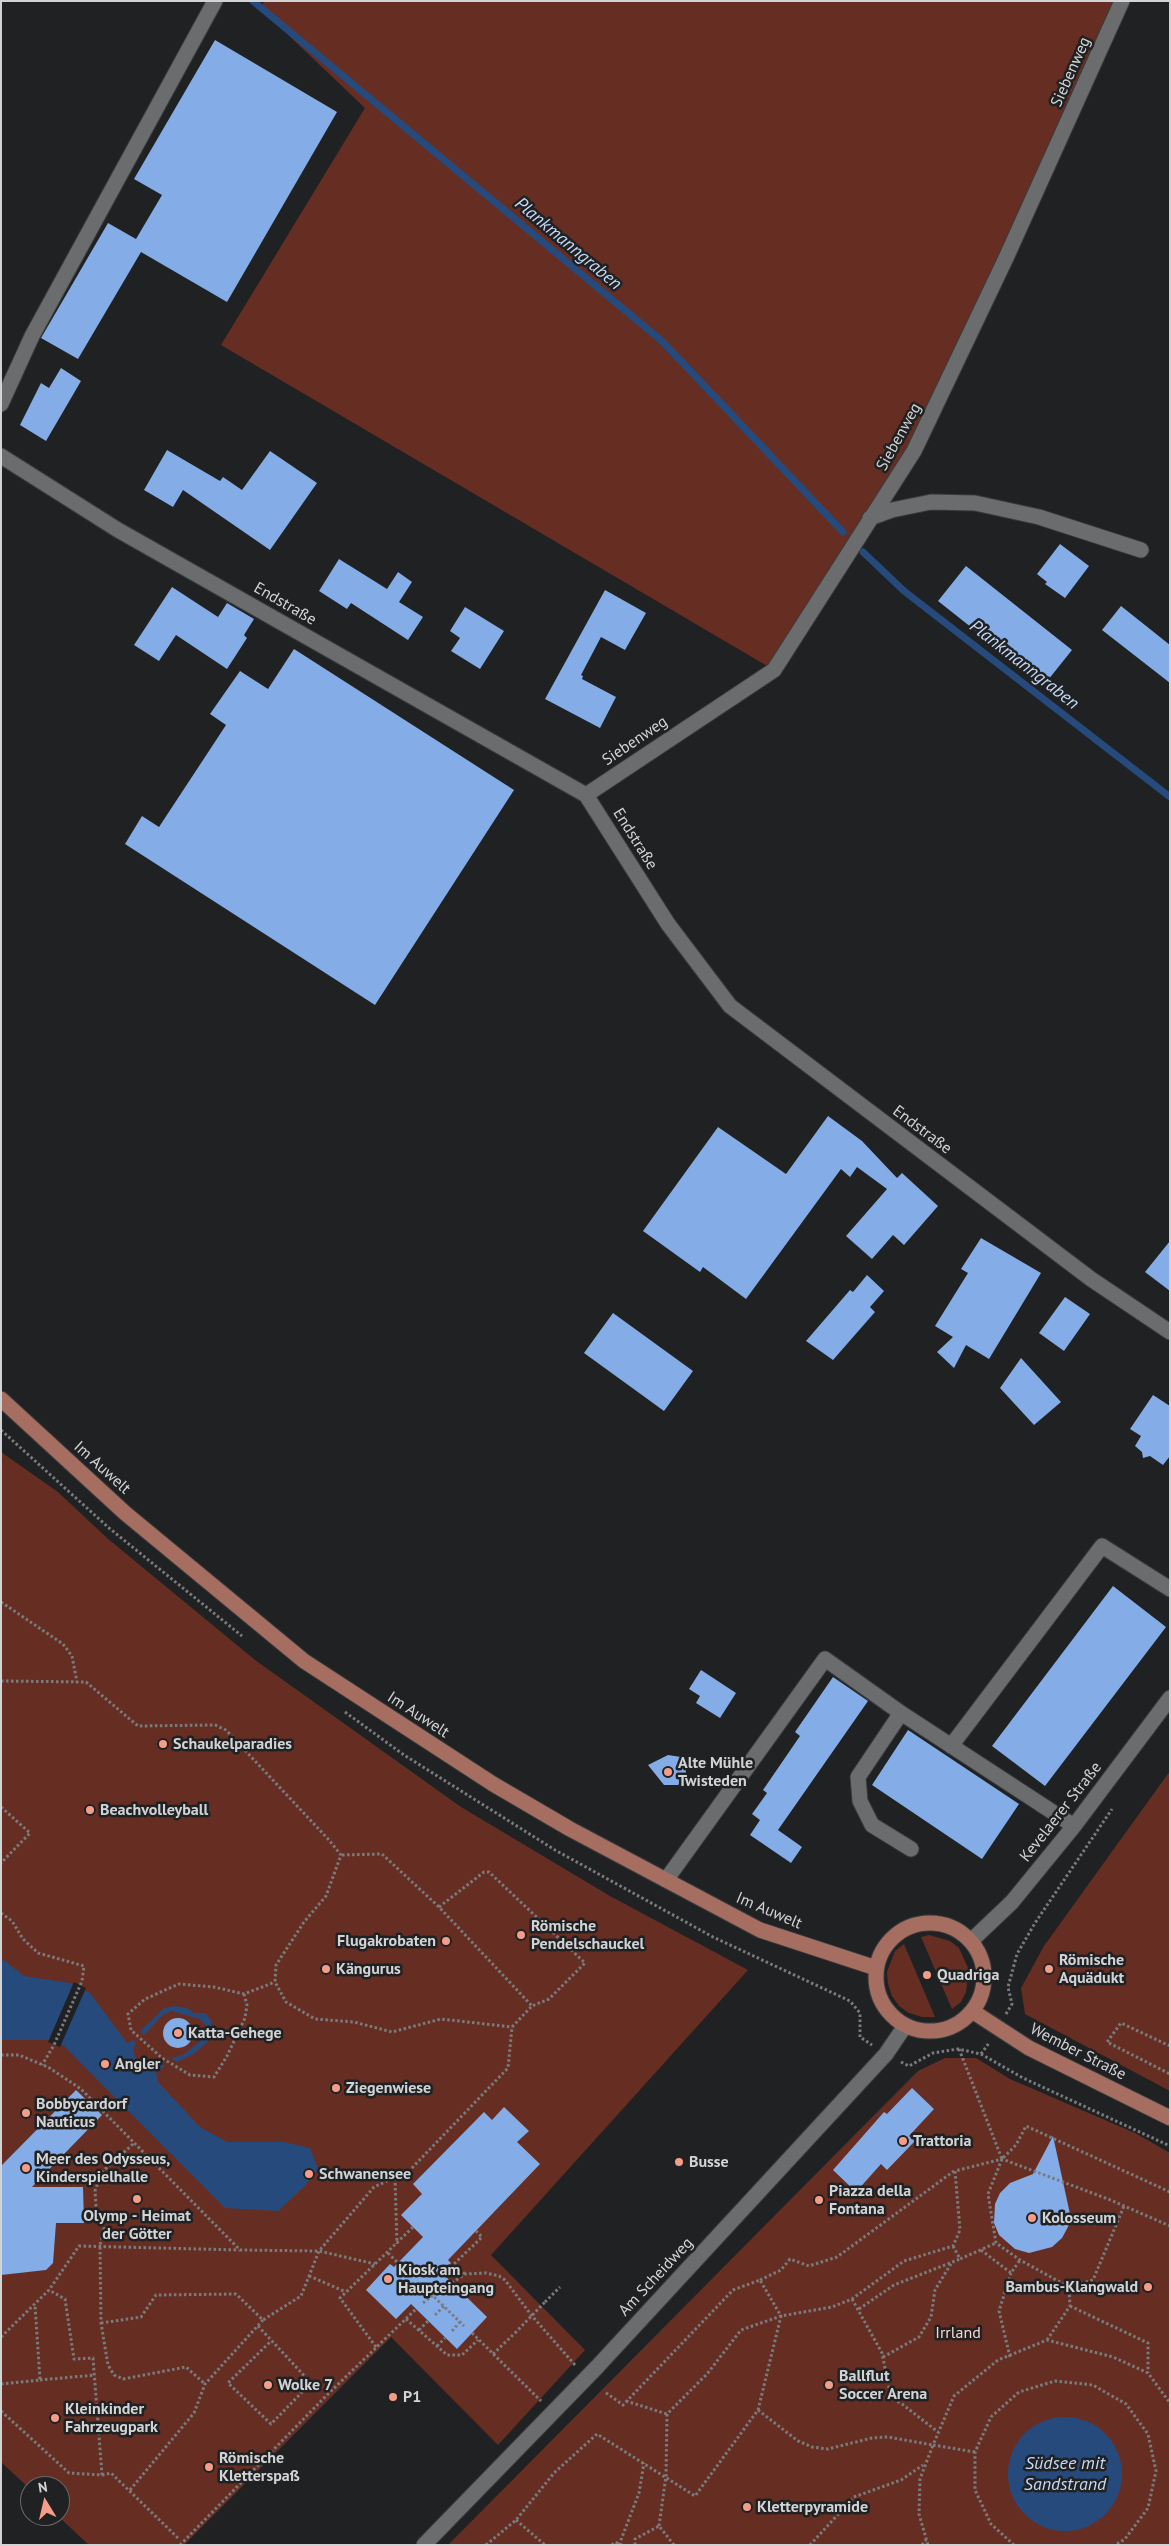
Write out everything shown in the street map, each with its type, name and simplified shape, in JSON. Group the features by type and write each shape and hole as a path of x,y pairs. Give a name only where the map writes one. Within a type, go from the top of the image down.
{"main road":[{"name":"Im Auwelt","path":"1,1399 125,1513 304,1661 493,1784 760,1930 876,1968"},
{"path":"925,1922 942,1924 958,1929 972,1940 982,1962 984,1987 972,2012 960,2023 943,2030 924,2032 905,2026 892,2016 882,2003 876,1987 876,1968 882,1951 892,1936 908,1927 925,1922"},
{"name":"Wember Straße","path":"972,2012 1029,2048 1170,2118"}],"street":[{"path":"1,404 32,336 215,1"},
{"name":"Siebenweg","path":"586,795 774,670 914,451 1006,258 1122,1"},
{"name":"Endstraße","path":"1,456 118,530 586,795 668,924 730,1006 1090,1279 1170,1332"},
{"path":"870,518 892,510 931,502 975,502 1039,516 1141,550"},
{"path":"952,1746 1102,1546 1170,1589"},
{"path":"666,1880 825,1659 901,1713 1074,1826"},
{"name":"Kevelaerer Straße","path":"972,1940 1012,1902 1074,1826 1170,1698"},
{"path":"901,1713 858,1777 860,1801 872,1825 911,1849"},
{"name":"Am Scheidweg","path":"424,2545 552,2413 886,2054 905,2026"}],"path":[{"path":"1,1602 63,1644 72,1656 77,1682"},
{"path":"1,1681 86,1682 138,1726 215,1725 226,1730 341,1855 382,1854 440,1907 532,2006"},
{"path":"1118,1801 1035,1923 1017,1954 1008,1987 1012,2004 981,2054 1023,2078 1170,2146"},
{"path":"1,1807 30,1833 1,1862"},
{"path":"341,1855 326,1896 304,1922 276,1965 275,1982 286,2002 315,2019 354,2022 392,2032 441,2019 512,2027"},
{"path":"130,2490 194,2413 205,2384 263,2320 301,2296 319,2251 374,2187 410,2171 508,2068 512,2027 532,2006 549,1999 585,1963 489,1872 484,1872 440,1907"},
{"path":"1,1913 12,1921 23,1939 38,1953 84,1966 82,1981 54,2045 42,2065"},
{"path":"244,1994 247,2005 245,2018 227,2056 214,2077 190,2075 162,2058 131,2030 128,2014 145,1999 178,1984 214,1987 244,1994 275,1982"},
{"path":"1170,2046 1121,2023 1107,2042 1170,2074"},
{"path":"958,2049 1002,2159"},
{"path":"1,2055 19,2055 42,2065 81,2089 133,2144 240,2250"},
{"path":"1124,2206 1093,2280 1069,2287 1020,2260 996,2243 988,2194 1002,2159 1016,2145 1026,2126 1170,2192"},
{"path":"133,2144 102,2172 95,2191 96,2206 104,2228 100,2245 101,2323 108,2365 114,2375 123,2379 186,2367 205,2384"},
{"path":"605,2392 623,2405 733,2290 781,2270 790,2259 809,2266 837,2257 955,2171 1002,2159 1124,2206 1170,2226"},
{"path":"955,2171 960,2230 954,2246 960,2259"},
{"path":"395,2178 397,2244"},
{"path":"376,2347 340,2298 388,2254 413,2227"},
{"path":"464,2274 454,2264 482,2237 476,2231"},
{"path":"859,2309 894,2285 996,2243"},
{"path":"1,2337 49,2290 79,2246 319,2251 376,2264"},
{"path":"674,2545 659,2526 666,2476 668,2414 708,2374 741,2330 781,2316 832,2307 852,2299 904,2261 954,2246"},
{"path":"981,2250 1011,2273"},
{"path":"388,2254 405,2270"},
{"path":"1010,2357 999,2310 1011,2273 1020,2260"},
{"path":"883,2357 920,2337 931,2317 935,2290 952,2262"},
{"path":"452,2283 464,2274 486,2273 499,2276 505,2280 532,2316 576,2366"},
{"path":"309,2276 346,2292"},
{"path":"486,2545 516,2520 554,2473 597,2434 695,2496 758,2410 781,2316 760,2280"},
{"path":"420,2283 464,2326"},
{"path":"493,2354 560,2287"},
{"path":"928,2545 919,2514 920,2479 924,2465 954,2396 998,2360 1010,2357 1047,2340 1070,2306 1069,2287"},
{"path":"422,2303 432,2294 444,2288"},
{"path":"49,2290 65,2299 74,2359 93,2358 102,2475"},
{"path":"101,2323 141,2317 156,2295 236,2294 263,2320"},
{"path":"852,2299 883,2357 891,2398 902,2404 938,2432"},
{"path":"35,2304 40,2380"},
{"path":"435,2315 444,2306"},
{"path":"1070,2306 1148,2343 1148,2372"},
{"path":"180,2545 416,2309"},
{"path":"406,2319 446,2355 462,2355 478,2340"},
{"path":"419,2330 428,2321"},
{"path":"452,2331 460,2322"},
{"path":"258,2326 311,2383 271,2424 228,2383 271,2341"},
{"path":"472,2333 552,2413"},
{"path":"437,2346 445,2338"},
{"path":"1047,2340 1113,2356 1148,2372 1170,2403"},
{"path":"1,2384 95,2375"},
{"path":"1014,2545 991,2524 975,2490 975,2452 991,2417 1019,2392 1055,2380 1093,2385 1126,2404 1148,2434 1156,2471 1148,2508 1125,2539 1115,2545"},
{"path":"626,2401 668,2414"},
{"path":"758,2410 798,2441 812,2447 828,2449 888,2436 975,2452"},
{"path":"1,2411 69,2473 111,2474 130,2490 178,2538"},
{"path":"612,2545 615,2542 620,2544 639,2493 644,2463"},
{"path":"810,2545 854,2497 901,2480 924,2465"},
{"path":"516,2520 544,2545"},
{"path":"635,2545 635,2539 659,2526"},
{"path":"922,2545 926,2540"}],"green space":[{"path":"264,1 1122,1 914,451 774,670 221,345 365,108 261,9"},
{"path":"1,1452 58,1492 107,1538 255,1660 461,1807 610,1896 748,1970 491,2255 585,2350 498,2445 391,2337 184,2545 89,2545 69,2526 70,2476 20,2476 20,2480 1,2462"},
{"path":"1170,1771 1170,2091 1025,2014 1021,1988 1044,1946"},
{"path":"929,1935 950,1941 959,1948 969,1970 966,1992 961,2002 952,2009 921,1937"},
{"path":"904,1944 935,2017 922,2017 909,2013 899,2006 892,1996 887,1972 895,1951"},
{"name":"Irrland","path":"945,2058 976,2058 1010,2079 1135,2133 1170,2153 1170,2545 448,2545 918,2071"}],"water":[{"path":"1,1958 24,1976 70,1983 90,1993 127,2043 134,2040 136,2043 133,2050 136,2059 145,2065 160,2063 165,2066 156,2073 158,2082 200,2127 227,2142 284,2142 310,2148 318,2169 305,2186 278,2211 225,2208 64,2046 48,2040 1,2040"},
{"path":"175,2006 187,2008 194,2013 205,2013 211,2020 211,2039 195,2053 177,2062 171,2058 183,2055 204,2038 206,2032 205,2025 200,2019 171,2011 163,2015 144,2035 140,2031 164,2008"},
{"name":"Südsee mit Sandstrand","path":"1065,2417 1087,2421 1106,2433 1118,2452 1122,2474 1118,2496 1106,2515 1087,2527 1065,2531 1043,2527 1024,2515 1012,2496 1008,2474 1012,2452 1024,2433 1043,2421"}],"pier":[{"path":"74,1982 86,1988 60,2047 48,2042"}],"building":[{"path":"215,40 337,112 227,302 141,252 78,359 41,338 108,223 136,239 162,195 134,179"},
{"path":"61,368 81,381 46,441 20,425 41,383 49,388"},
{"path":"167,450 220,481 223,477 242,490 270,451 317,483 270,550 183,490 173,507 144,490"},
{"path":"1060,544 1089,566 1065,598 1045,584 1047,582 1037,574"},
{"path":"339,559 387,589 398,572 412,582 399,602 423,617 408,640 351,603 347,609 319,591"},
{"path":"966,566 1072,650 1044,685 938,601"},
{"path":"172,587 218,617 227,603 254,619 244,635 247,638 227,669 176,635 159,661 134,645"},
{"path":"605,590 646,613 625,650 601,637 581,675 583,676 582,679 616,697 600,728 545,699"},
{"path":"1121,606 1170,645 1170,683 1102,630"},
{"path":"465,607 504,631 480,669 451,651 460,638 450,631"},
{"path":"294,649 514,790 375,1005 125,844 142,816 159,827 226,725 210,714 240,671 268,689"},
{"path":"828,1116 862,1141 897,1178 902,1173 938,1206 904,1245 893,1235 872,1259 846,1236 887,1189 857,1167 850,1177 841,1169 746,1299 703,1267 700,1272 643,1231 718,1127 786,1174"},
{"path":"981,1238 1041,1273 989,1359 966,1345 954,1368 937,1352 953,1337 935,1326 968,1273 961,1269"},
{"path":"1170,1241 1170,1291 1145,1272"},
{"path":"867,1275 884,1291 870,1307 875,1312 833,1360 806,1341 850,1290 853,1292"},
{"path":"1065,1297 1090,1314 1064,1351 1039,1333"},
{"path":"613,1313 693,1371 664,1411 584,1353"},
{"path":"1021,1358 1061,1402 1034,1425 1000,1388"},
{"path":"1153,1395 1170,1406 1170,1456 1163,1465 1150,1456 1143,1458 1142,1452 1135,1446 1141,1436 1130,1429"},
{"path":"1113,1586 1166,1627 1045,1786 992,1746"},
{"path":"701,1670 736,1693 720,1718 696,1703 700,1696 689,1689"},
{"path":"833,1677 868,1701 778,1830 802,1847 791,1863 750,1835 760,1820 752,1814 767,1793 763,1790 800,1736 795,1732"},
{"path":"908,1730 1019,1804 982,1859 872,1785"},
{"name":"Alte Mühle Twisteden","path":"668,1755 681,1757 686,1764 686,1777 678,1785 664,1785 648,1765"},
{"name":"Katta-Gehege","path":"178,2018 189,2022 193,2033 189,2044 178,2048 167,2044 163,2033 167,2022"},
{"path":"912,2088 934,2109 909,2136 915,2141 887,2170 881,2164 856,2192 833,2170 884,2112 887,2114"},
{"name":"Meer des Odysseus, Kinderspielhalle","path":"76,2090 102,2115 32,2187 83,2187 84,2223 56,2223 53,2263 46,2270 1,2275 1,2166"},
{"path":"504,2107 529,2131 517,2142 540,2164 448,2260 451,2263 442,2273 487,2317 457,2349 411,2304 396,2319 366,2290 390,2264 394,2267 423,2237 401,2215 422,2194 413,2184 484,2112 492,2120"},
{"name":"Kolosseum","path":"1053,2136 1070,2214 1069,2225 1062,2238 1052,2247 1029,2253 1015,2249 999,2235 994,2223 995,2204 1000,2193 1010,2183 1033,2174"}],"waterway":[{"name":"Plankmanngraben","path":"253,1 662,341 843,532"},
{"name":"Plankmanngraben","path":"863,552 904,591 1170,797"}],"place":[{"name":"Schaukelparadies","path":"163,1744"},
{"name":"Alte Mühle Twisteden","path":"668,1772"},
{"name":"Beachvolleyball","path":"90,1810"},
{"name":"Römische Pendelschauckel","path":"521,1935"},
{"name":"Flugakrobaten","path":"446,1941"},
{"name":"Kängurus","path":"326,1969"},
{"name":"Römische Aquädukt","path":"1049,1969"},
{"name":"Quadriga","path":"927,1975"},
{"name":"Katta-Gehege","path":"178,2033"},
{"name":"Angler","path":"105,2064"},
{"name":"Ziegenwiese","path":"336,2088"},
{"name":"Bobbycardorf Nauticus","path":"26,2113"},
{"name":"Trattoria","path":"903,2141"},
{"name":"Busse","path":"679,2162"},
{"name":"Meer des Odysseus, Kinderspielhalle","path":"26,2168"},
{"name":"Schwanensee","path":"309,2174"},
{"name":"Olymp - Heimat der Götter","path":"137,2199"},
{"name":"Piazza della Fontana","path":"819,2200"},
{"name":"Kolosseum","path":"1032,2218"},
{"name":"Kiosk am Haupteingang","path":"388,2279"},
{"name":"Bambus-Klangwald","path":"1148,2287"},
{"name":"Wolke 7","path":"268,2385"},
{"name":"Ballflut Soccer Arena","path":"829,2385"},
{"name":"P1","path":"393,2397"},
{"name":"Kleinkinder Fahrzeugpark","path":"55,2418"},
{"name":"Römische Kletterspaß","path":"209,2467"},
{"name":"Kletterpyramide","path":"747,2507"}]}
